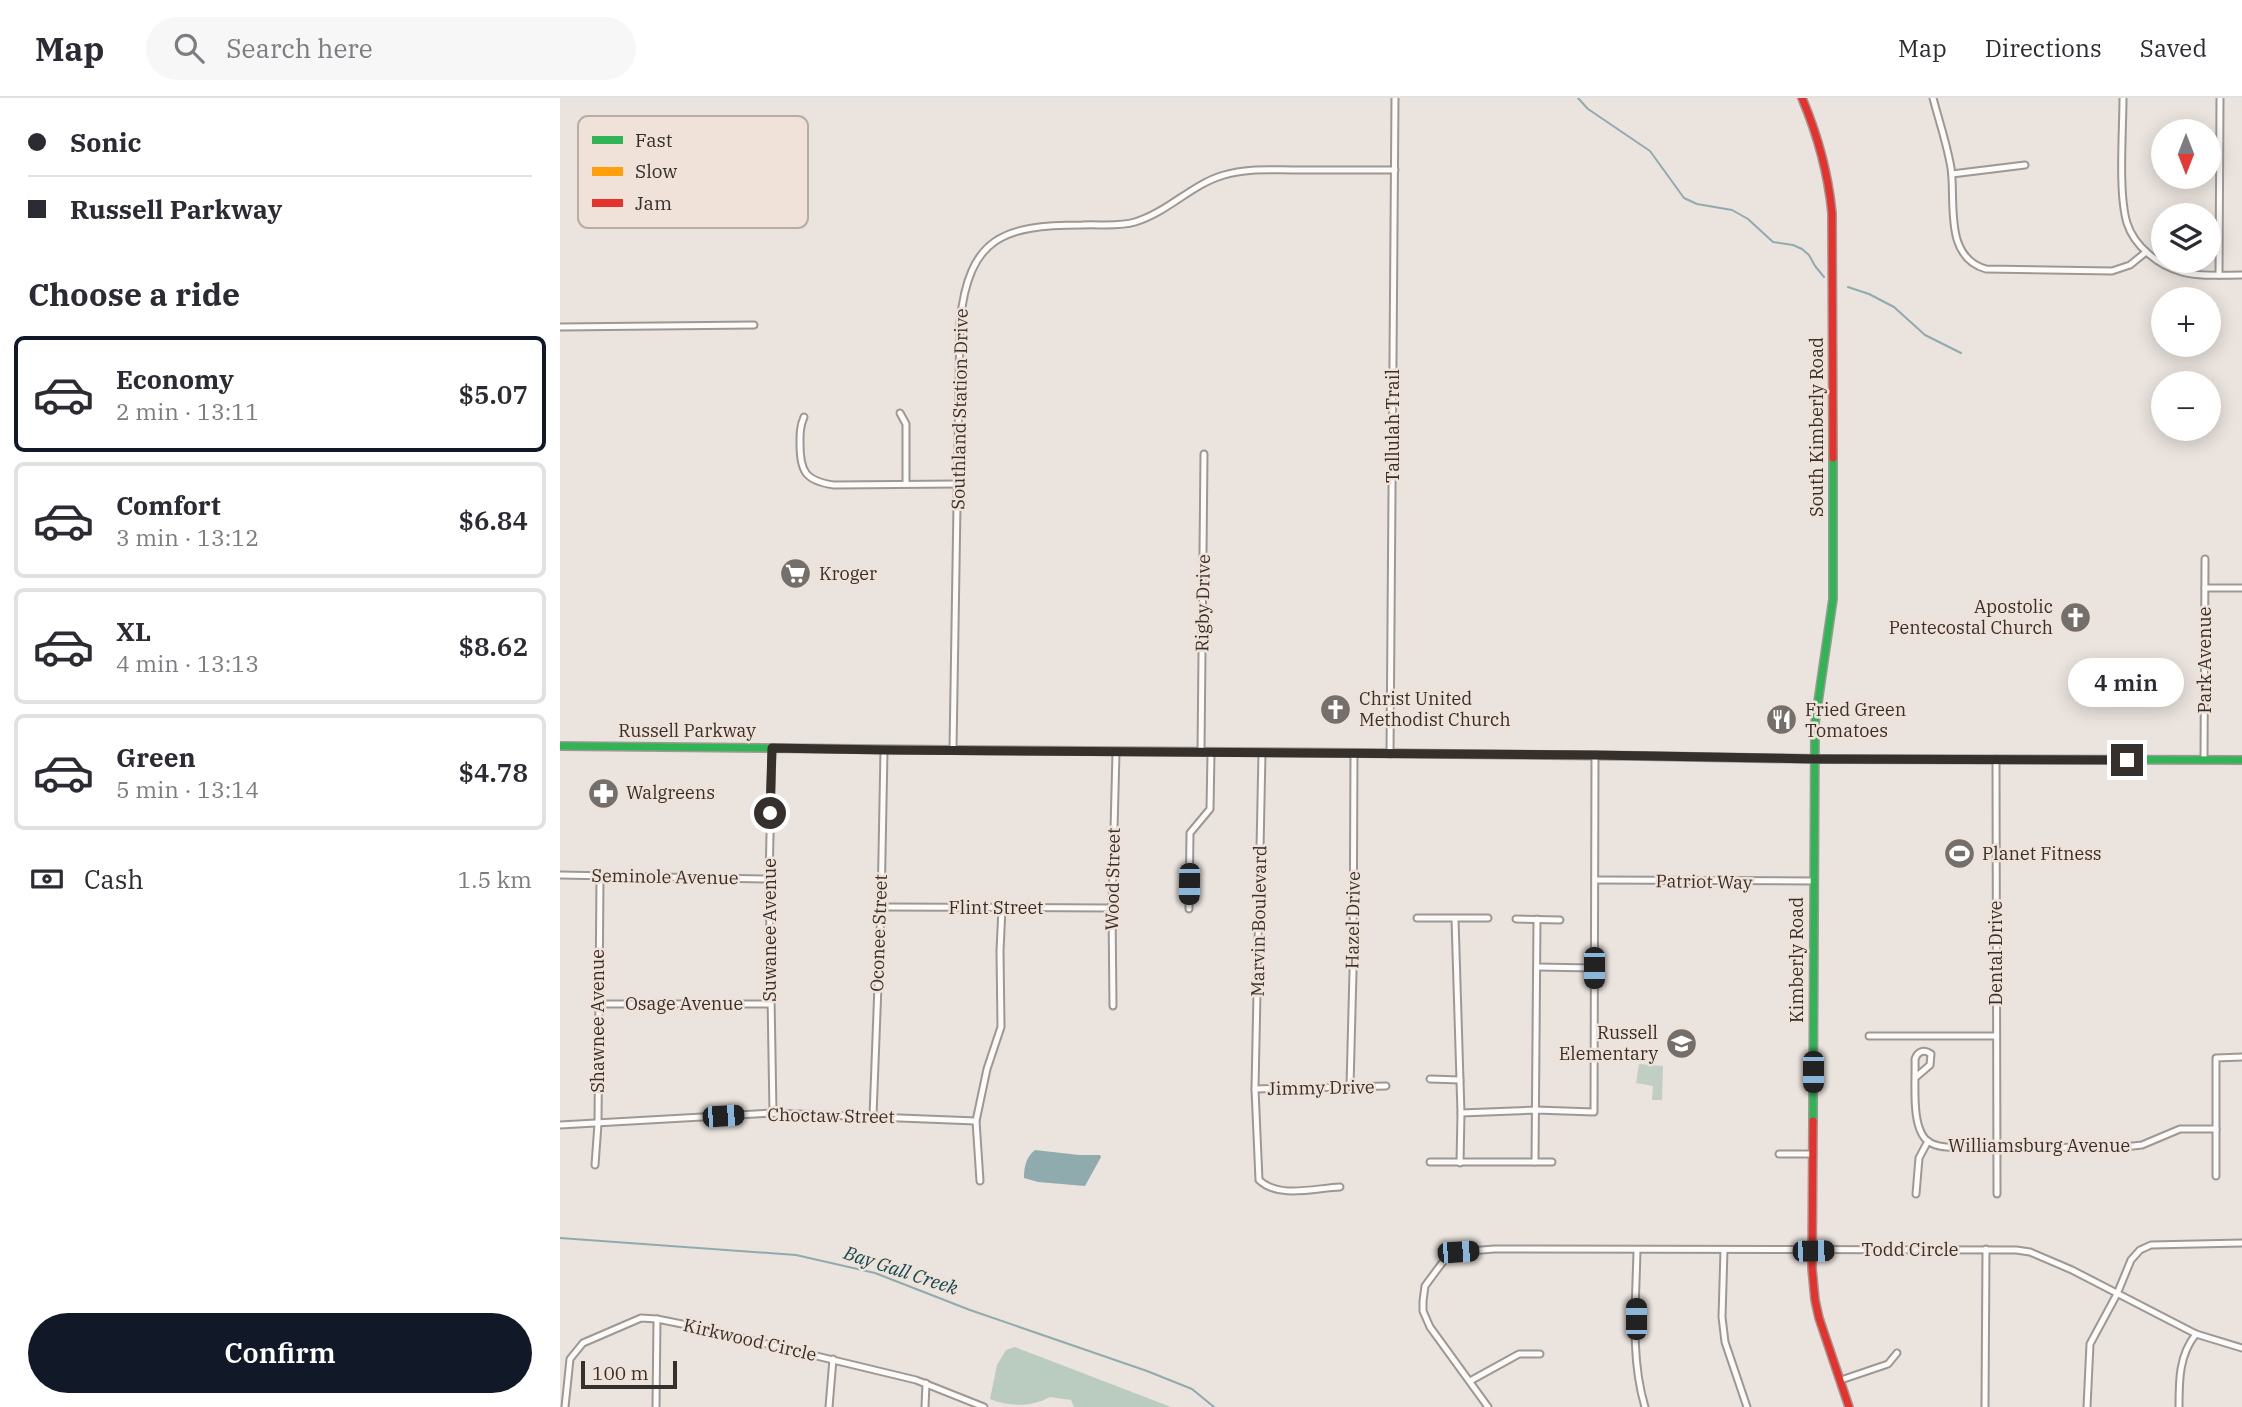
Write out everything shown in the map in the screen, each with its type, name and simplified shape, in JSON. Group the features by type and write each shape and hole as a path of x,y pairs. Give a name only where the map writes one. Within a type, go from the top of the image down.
{"main road":[{"name":"South Kimberly Road","path":"1802,98 1825,159 1834,232 1833,599 1831,625 1816,700 1815,759"},
{"name":"Russell Parkway","path":"560,746 1815,759 2242,760"},
{"name":"Kimberly Road","path":"1815,759 1815,1300 1849,1407"}],"street":[{"name":"Tallulah Trail","path":"1390,754 1395,98"},
{"path":"1933,98 1952,174 1955,235 1966,257 1979,267 2004,270 2112,271 2130,265 2146,252"},
{"path":"2123,98 2123,192 2125,214 2133,236 2146,252 2182,272 2242,275"},
{"path":"2219,275 2220,98"},
{"path":"1952,174 2025,164"},
{"name":"Southland Station Drive","path":"953,750 959,363 963,296 967,280 987,247 1022,228 1132,223 1157,214 1223,175 1248,170 1395,170"},
{"path":"560,327 754,325"},
{"path":"900,413 906,424 906,484"},
{"path":"804,417 800,426 801,466 809,477 820,483 958,484"},
{"name":"Rigby Drive","path":"1201,752 1204,454"},
{"name":"Park Avenue","path":"2204,760 2205,559"},
{"path":"2205,588 2242,588"},
{"name":"Suwanee Avenue","path":"772,748 769,879 773,1113"},
{"name":"Oconee Street","path":"873,1116 884,750"},
{"name":"Wood Street","path":"1113,1006 1112,908 1116,752"},
{"path":"1189,909 1190,833 1210,809 1211,753"},
{"name":"Marvin Boulevard","path":"1262,753 1255,1089 1259,1180 1265,1186 1282,1191 1340,1186"},
{"name":"Hazel Drive","path":"1350,1086 1354,754"},
{"path":"1461,1113 1535,1110 1594,1112 1595,755"},
{"name":"Dental Drive","path":"1996,759 1997,1194"},
{"name":"Seminole Avenue","path":"560,875 769,879"},
{"name":"Shawnee Avenue","path":"595,1165 598,1124 600,877"},
{"name":"Patriot Way","path":"1595,880 1813,881"},
{"name":"Flint Street","path":"881,907 1112,908"},
{"path":"980,1181 976,1121 988,1069 1002,1027 1002,908"},
{"path":"1417,918 1488,918"},
{"path":"1455,919 1460,1163"},
{"path":"1516,919 1560,919"},
{"path":"1535,1162 1537,919"},
{"path":"1537,967 1594,968"},
{"name":"Osage Avenue","path":"597,1004 770,1004"},
{"path":"1869,1035 1997,1036"},
{"name":"Williamsburg Avenue","path":"1924,1051 1925,1036"},
{"name":"Williamsburg Avenue","path":"1916,1077 1930,1065 1931,1054 1924,1051 1917,1054 1916,1059 1916,1077 1916,1116 1918,1129 1928,1142 1938,1146 2124,1147 2142,1145 2180,1129 2216,1129"},
{"path":"2216,1176 2216,1058 2242,1057"},
{"path":"1430,1079 1460,1080"},
{"name":"Jimmy Drive","path":"1255,1089 1386,1086"},
{"name":"Choctaw Street","path":"560,1125 773,1113 976,1121"},
{"path":"1916,1194 1919,1158 1928,1142"},
{"path":"1779,1154 1813,1154"},
{"path":"1430,1162 1552,1162"},
{"path":"2087,1407 2090,1344 2117,1294 2131,1260 2140,1250 2151,1245 2242,1242"},
{"name":"Todd Circle","path":"1488,1407 1443,1347 1423,1311 1425,1286 1445,1259 1458,1252 1494,1249 1986,1249 2030,1252 2073,1270 2196,1334 2242,1348"},
{"path":"1984,1407 1986,1249"},
{"path":"1637,1250 1637,1364 1638,1383 1645,1407"},
{"path":"1724,1250 1722,1317 1725,1342 1747,1407"},
{"name":"Kirkwood Circle","path":"565,1407 570,1359 583,1342 641,1318 657,1319 833,1359 926,1383 984,1407"},
{"path":"656,1407 657,1319"},
{"path":"2179,1407 2181,1363 2186,1346 2196,1334"},
{"path":"1840,1380 1888,1364 1898,1353"},
{"path":"1470,1381 1519,1354 1540,1354"},
{"path":"829,1407 833,1359"},
{"path":"925,1407 926,1383"}],"shaded area":[{"path":"1639,1064 1663,1066 1662,1100 1652,1100 1653,1086 1636,1083"}],"green space":[{"path":"1015,1347 1171,1407 1074,1407 1071,1400 1050,1397 1021,1405 990,1399 997,1365 1006,1350"}],"water":[{"path":"1035,1150 1101,1157 1085,1186 1038,1182 1024,1178 1026,1162"}],"waterway":[{"path":"1578,98 1588,109 1650,151 1684,198 1697,204 1732,210 1748,219 1773,242 1802,249 1824,277"},
{"path":"1848,287 1894,307 1925,335 1961,353"},
{"name":"Bay Gall Creek","path":"560,1238 796,1255 875,1273 970,1310 1147,1371 1192,1389 1214,1407"}],"traffic: fast":[{"path":"1813,1121 1815,723 1833,599 1833,458"},
{"path":"560,746 952,750"},
{"path":"1642,756 2242,760"}],"traffic: slow":[{"path":"952,750 1359,753"}],"traffic: jam":[{"path":"1802,98 1822,154 1832,213 1833,458"},
{"path":"1359,753 1642,756"},
{"path":"1813,1121 1812,1268 1815,1300 1849,1407"}],"place":[{"name":"Kroger","path":"796,574"},
{"name":"Apostolic Pentecostal Church","path":"2076,617"},
{"name":"Christ United Methodist Church","path":"1336,709"},
{"name":"Fried Green Tomatoes","path":"1782,720"},
{"name":"Walgreens","path":"603,793"},
{"name":"Planet Fitness","path":"1959,854"},
{"name":"Russell Elementary","path":"1681,1043"}],"route":[{"path":"770,813 772,748 2127,760"}]}
